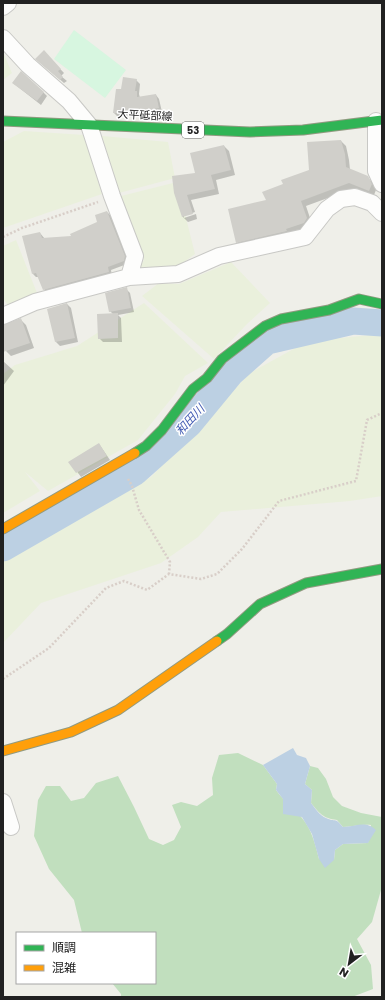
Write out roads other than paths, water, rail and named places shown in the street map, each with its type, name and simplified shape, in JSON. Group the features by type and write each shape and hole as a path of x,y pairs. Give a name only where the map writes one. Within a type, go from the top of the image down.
{"street":[{"path":"3,7 8,3"},
{"path":"3,38 28,65 69,101 88,125 112,196 135,256 130,277"},
{"path":"379,120 376,171 382,184"},
{"name":"大平砥部線","path":"3,121 250,132 303,130 379,120"},
{"path":"3,316 35,302 130,277 178,274 219,256 304,237 327,209 341,198 355,197 372,203 382,213"},
{"path":"3,530 146,446 162,430 193,389 207,378 222,359 234,348 265,326 281,319 329,310 359,299 382,304"},
{"path":"3,751 71,732 118,710 227,634 260,604 306,583 382,569"},
{"path":"3,802 11,827"}],"water":[{"path":"293,748 297,755 306,758 310,766 305,784 312,790 311,803 320,814 336,821 343,827 368,825 376,830 368,843 343,844 335,850 334,860 325,868 319,859 312,834 302,817 283,814 283,799 276,790 277,784 263,765"}],"waterway":[{"name":"和田川","path":"3,548 135,472 189,424 231,373 267,341 353,321 382,323"}]}
